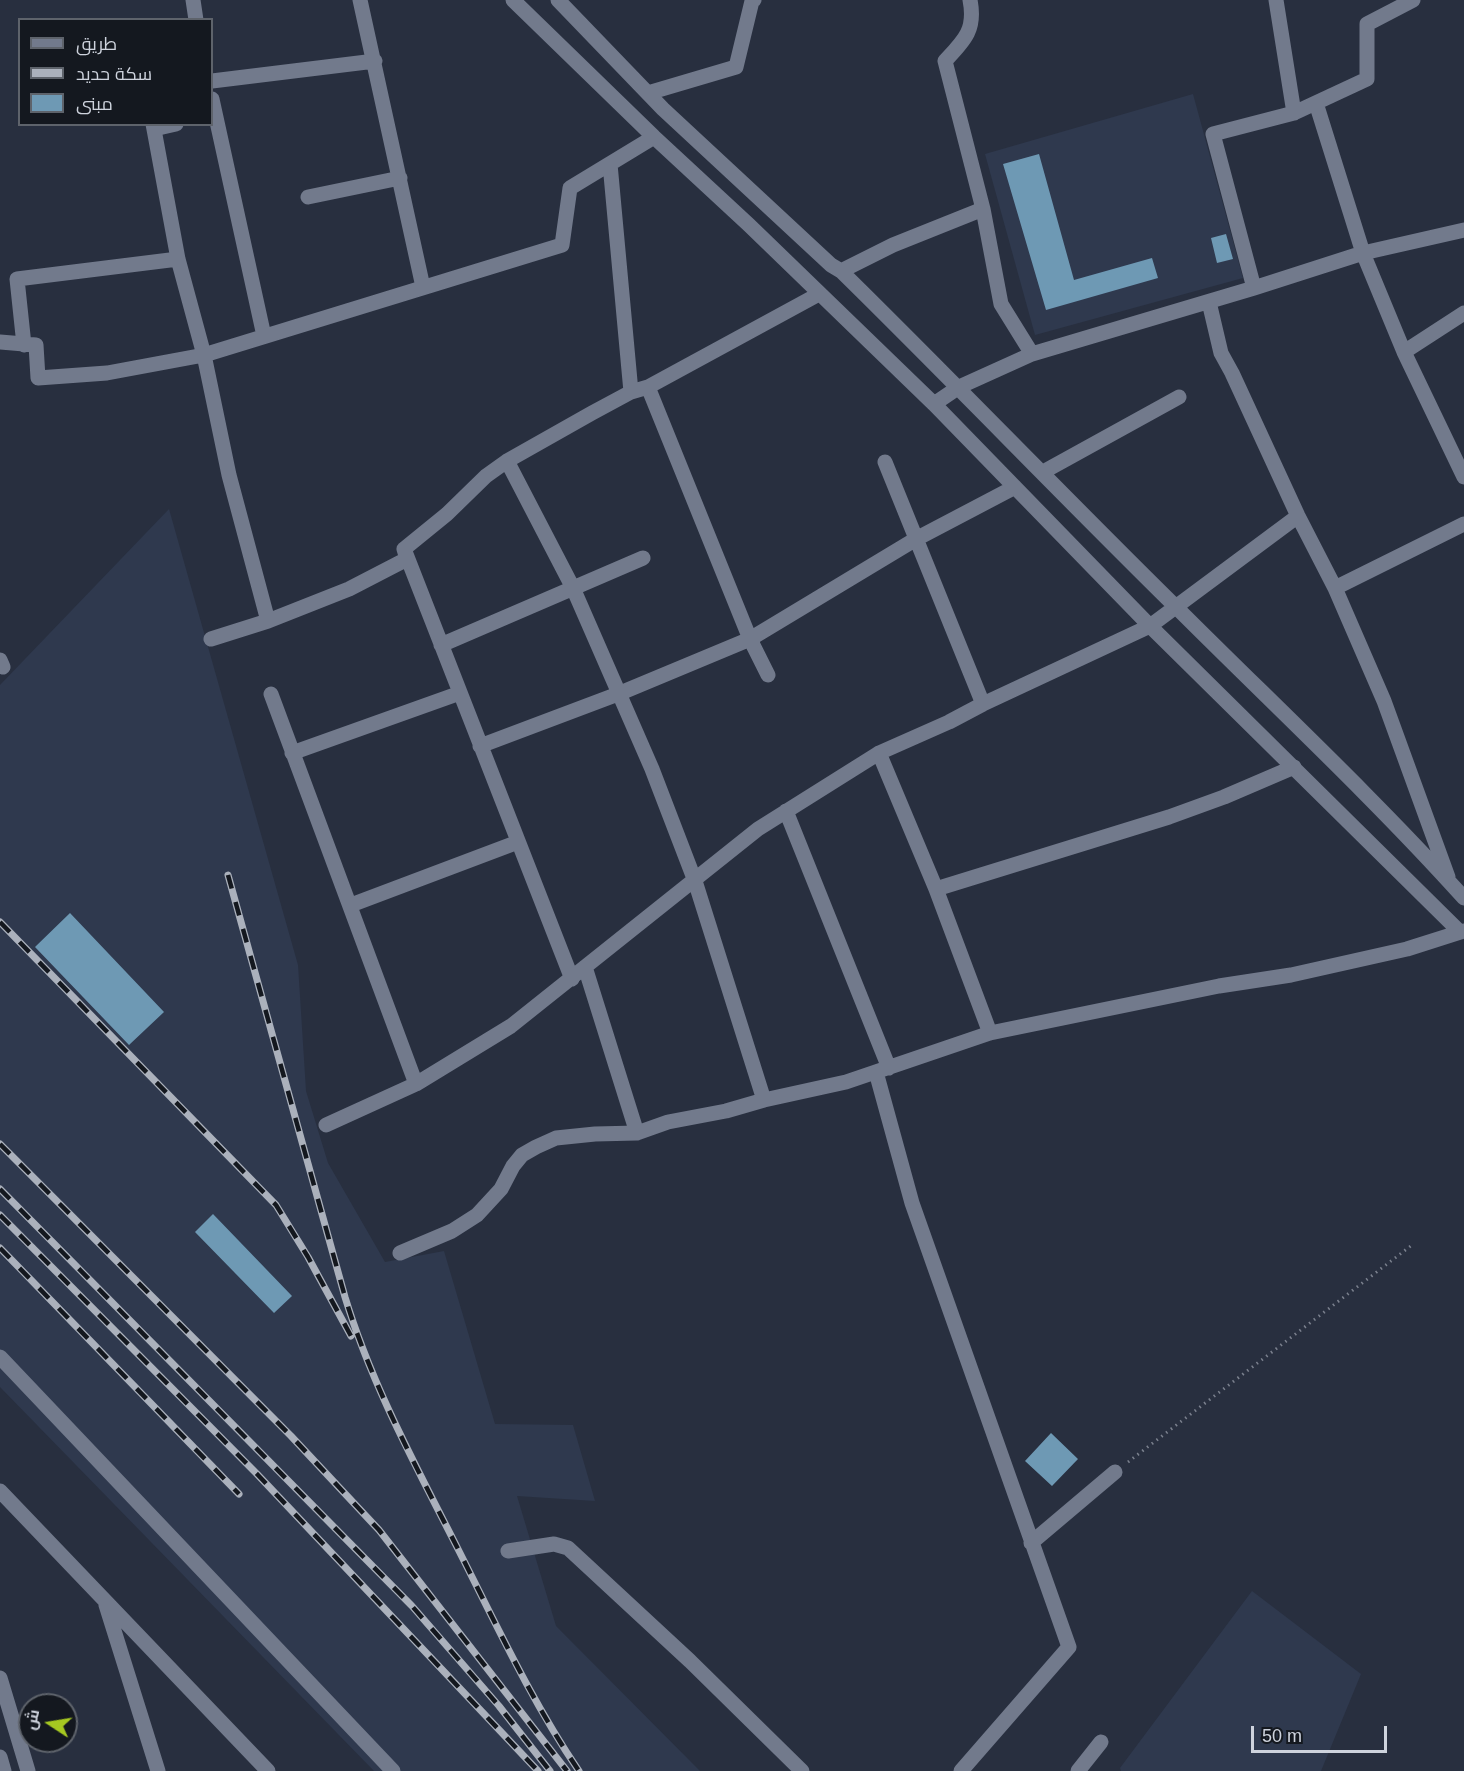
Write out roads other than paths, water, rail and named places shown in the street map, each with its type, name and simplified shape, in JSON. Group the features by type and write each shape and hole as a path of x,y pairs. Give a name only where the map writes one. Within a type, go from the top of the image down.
{"street":[{"path":"193,0 196,18"},
{"path":"360,0 423,287"},
{"path":"400,1253 453,1231 477,1215 501,1189 513,1166 522,1155 556,1138 637,1133 668,1122 726,1111 846,1082 990,1033 1219,986 1299,973 1407,949 1462,931 1150,626 933,404 513,0"},
{"path":"558,0 663,110 831,265 841,271 959,387 1175,607 1346,774 1464,898"},
{"path":"648,93 736,67 752,0"},
{"path":"970,0 972,10 968,37 945,61 983,209 1001,304 1032,354"},
{"path":"1276,0 1294,113"},
{"path":"1254,288 1213,134 1294,113 1367,79 1367,24 1413,0"},
{"path":"213,81 375,61"},
{"path":"1316,103 1363,252 1404,352 1464,477"},
{"path":"214,117 264,336"},
{"path":"154,127 178,259 204,355 229,476 268,621"},
{"path":"0,342 36,345 38,378 107,373 204,355 562,245 570,188 654,137"},
{"path":"610,164 631,392"},
{"path":"308,197 400,178"},
{"path":"841,271 893,245 983,209"},
{"path":"933,404 959,387 1032,354 1209,302 1363,252 1464,230"},
{"path":"24,345 17,279 178,259"},
{"path":"404,549 447,514 486,476 507,461 631,392 648,387 819,294"},
{"path":"1209,302 1221,353 1298,516 1335,588 1384,701 1450,883"},
{"path":"1404,352 1464,314"},
{"path":"648,387 750,639 768,675"},
{"path":"1043,472 1179,397"},
{"path":"507,461 573,588 652,769 695,880 764,1100"},
{"path":"885,462 983,704"},
{"path":"480,746 618,694 750,639 916,539 1015,487"},
{"path":"326,1125 416,1084 511,1026 758,829 786,811 879,753 1150,626 1298,516"},
{"path":"1335,588 1464,524"},
{"path":"212,639 268,621 349,589 407,559 404,549"},
{"path":"404,549 572,979"},
{"path":"441,645 643,558"},
{"path":"292,753 460,693"},
{"path":"272,694 416,1084"},
{"path":"879,753 936,889 990,1033"},
{"path":"936,889 1169,817 1224,797 1294,767"},
{"path":"786,811 882,1070 912,1203 1069,1647 961,1771"},
{"path":"351,905 518,842"},
{"path":"585,967 637,1133"},
{"path":"0,1357 393,1771"},
{"path":"1031,1543 1114,1472"},
{"path":"0,1491 268,1771"},
{"path":"508,1551 554,1544 568,1548 690,1660 802,1771"},
{"path":"105,1602 158,1771"},
{"path":"0,1678 28,1771"},
{"path":"1078,1771 1101,1742"},
{"path":"0,1757 4,1771"}],"railway":[{"path":"228,875 345,1297 368,1363 412,1458 516,1663 579,1771"},
{"path":"0,922 276,1205 308,1257 351,1336"},
{"path":"0,1144 291,1436 379,1530 567,1771"},
{"path":"0,1189 412,1606 499,1706 550,1771"},
{"path":"0,1215 257,1474 538,1771"},
{"path":"0,1248 239,1494"}]}
